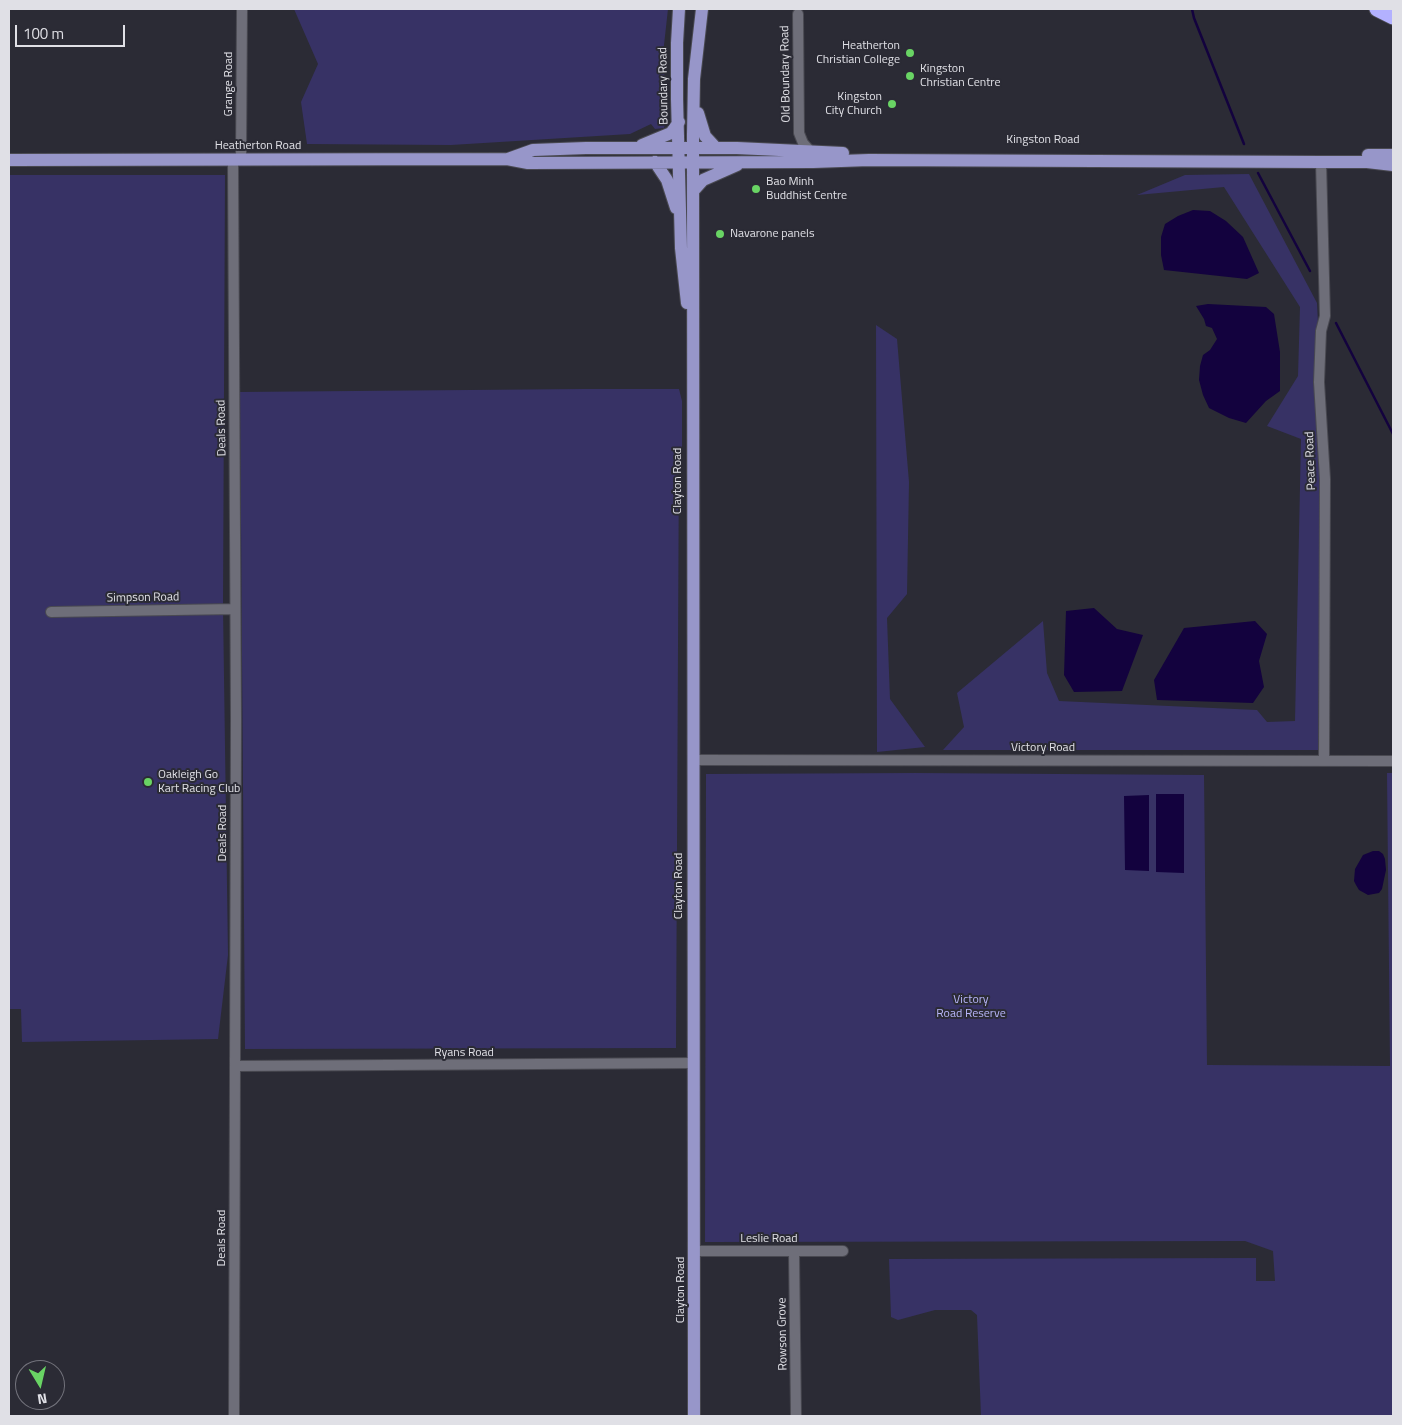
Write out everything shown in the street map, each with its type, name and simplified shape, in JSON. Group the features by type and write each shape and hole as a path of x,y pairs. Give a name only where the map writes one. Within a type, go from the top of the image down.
{"highway":[{"path":"1377,9 1393,16"}],"main road":[{"name":"Boundary Road","path":"679,9 676,66 679,162"},
{"path":"693,162 697,43 702,9"},
{"path":"694,94 704,133 716,148"},
{"path":"622,149 641,146 663,137 674,130 679,122"},
{"name":"Heatherton Road","path":"507,159 533,150 693,148"},
{"name":"Kingston Road","path":"693,148 893,154 1071,154 1321,158 1393,165"},
{"name":"Kingston Road","path":"693,162 1321,158 1393,155"},
{"name":"Heatherton Road","path":"9,160 507,159 528,163 693,162"},
{"path":"655,162 667,180 685,228"},
{"name":"Clayton Road","path":"679,162 685,228 683,274 692,355 694,1416"},
{"name":"Clayton Road","path":"685,228 694,190 693,162"},
{"path":"694,190 708,177 749,162"}],"street":[{"name":"Grange Road","path":"237,160 242,9"},
{"name":"Old Boundary Road","path":"798,14 799,133 803,143 811,152"},
{"name":"Old Boundary Road","path":"783,151 794,143 799,133"},
{"name":"Peace Road","path":"1321,158 1326,316 1321,331 1320,382 1325,478 1324,761"},
{"name":"Deals Road","path":"234,1416 237,160"},
{"name":"Simpson Road","path":"51,612 235,608"},
{"name":"Victory Road","path":"693,760 1393,761"},
{"name":"Ryans Road","path":"236,1066 693,1063"},
{"name":"Leslie Road","path":"694,1251 843,1252"},
{"name":"Rowson Grove","path":"794,1252 796,1416"}],"green space":[{"path":"294,9 668,9 663,54 667,116 664,128 655,129 651,124 630,134 451,145 307,144 301,102 318,64"},
{"path":"1249,174 1317,303 1323,428 1318,750 943,750 964,727 957,693 1043,621 1047,673 1059,701 1257,710 1267,722 1295,721 1301,439 1267,426 1298,376 1300,307 1224,187 1137,195 1185,175"},
{"path":"9,175 225,175 223,607 228,955 218,1039 22,1042 21,1009 9,1009"},
{"path":"876,325 897,339 909,482 907,594 887,618 890,699 925,747 877,752"},
{"path":"679,389 682,401 682,447 679,447 676,1048 245,1049 240,392"},
{"name":"Victory Road Reserve","path":"1387,773 1393,773 1393,1416 981,1416 977,1315 971,1310 935,1310 898,1320 891,1317 889,1259 1256,1258 1256,1281 1275,1281 1273,1251 1245,1241 705,1242 706,774 1204,775 1207,1065 1390,1066"}],"shaded area":[{"path":"1193,210 1210,211 1226,221 1243,237 1259,273 1247,279 1164,270 1161,255 1161,237 1165,224"},
{"path":"1208,304 1266,307 1274,314 1280,352 1280,391 1266,401 1246,423 1229,418 1209,408 1203,395 1199,380 1200,366 1203,355 1210,350 1217,339 1212,328 1206,326 1196,306"},
{"path":"1094,608 1117,629 1143,635 1122,691 1074,692 1064,675 1066,611"},
{"path":"1255,621 1267,634 1259,661 1264,687 1253,703 1157,700 1154,680 1184,628"},
{"path":"1156,794 1184,794 1184,873 1156,872"},
{"path":"1149,795 1149,871 1125,870 1124,796"},
{"path":"1379,851 1383,854 1386,870 1382,889 1379,893 1368,895 1359,890 1354,881 1355,869 1363,855"}],"waterway":[{"path":"1192,9 1244,144"},
{"path":"1258,173 1310,271"},
{"path":"1336,323 1393,434"}],"place":[{"name":"Heatherton Christian College","path":"910,53"},
{"name":"Kingston Christian Centre","path":"910,76"},
{"name":"Kingston City Church","path":"892,104"},
{"name":"Bao Minh Buddhist Centre","path":"756,189"},
{"name":"Navarone panels","path":"720,234"},
{"name":"Oakleigh Go Kart Racing Club","path":"148,782"}]}
